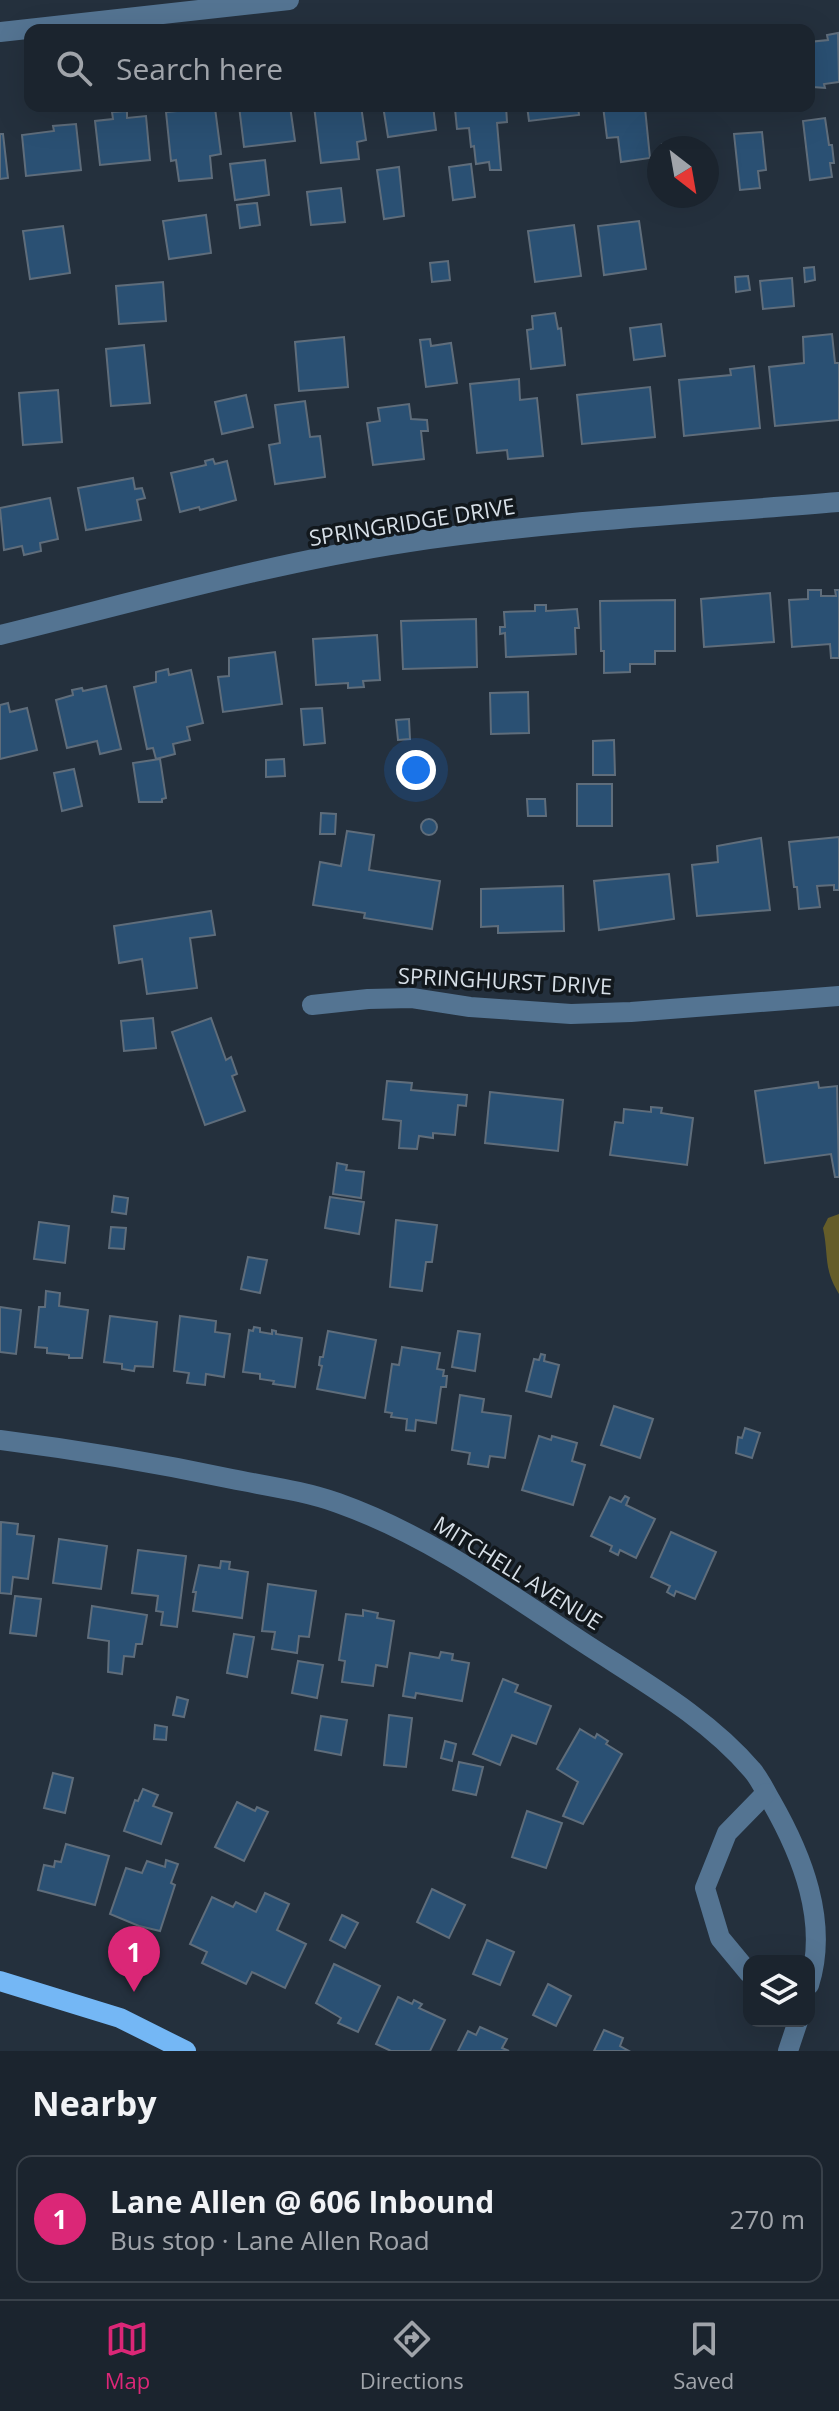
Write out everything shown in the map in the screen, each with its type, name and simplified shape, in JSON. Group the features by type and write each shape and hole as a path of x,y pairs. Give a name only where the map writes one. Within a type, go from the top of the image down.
{"main road":[{"path":"0,1981 120,2018 186,2051"}],"street":[{"path":"72,24 289,0"},
{"path":"0,32 24,29"},
{"name":"SPRINGRIDGE DRIVE","path":"0,635 240,576 409,542 532,528 839,502"},
{"name":"SPRINGHURST DRIVE","path":"312,1005 412,998 470,1007 571,1014 839,996"},
{"name":"MITCHELL AVENUE","path":"0,1440 207,1474 334,1502 378,1518 444,1551 659,1692 735,1752 755,1773 797,1852 816,1923 815,1955"},
{"path":"743,1966 720,1938 705,1888 727,1833 766,1793"},
{"path":"788,2051 796,2027"}],"shaded area":[{"path":"839,1214 839,1294 828,1269 823,1228 828,1218"}],"building":[{"path":"838,33 839,82 824,84 825,88 815,87 815,41 828,40 827,35"},
{"path":"112,112 127,112 127,118 146,116 150,160 100,165 95,121 113,119"},
{"path":"166,112 216,112 221,154 210,156 212,178 179,181 176,160 171,161"},
{"path":"240,112 291,112 295,141 244,147"},
{"path":"315,112 362,112 366,140 357,142 359,159 321,163"},
{"path":"384,112 434,112 436,130 388,137"},
{"path":"455,112 506,112 507,122 497,123 501,170 490,170 489,162 476,164 469,128 457,129"},
{"path":"528,112 579,112 579,115 529,121"},
{"path":"604,112 645,112 647,158 621,162 618,137 607,138"},
{"path":"825,118 829,145 832,145 832,177 810,180 803,121"},
{"path":"76,124 81,170 26,176 22,135 54,131 53,126"},
{"path":"762,132 766,170 758,171 760,188 740,190 734,134"},
{"path":"0,134 3,134 8,178 0,179"},
{"path":"265,160 269,195 235,200 230,164"},
{"path":"471,164 475,197 453,200 449,167"},
{"path":"399,167 404,216 384,219 377,170"},
{"path":"341,188 345,222 311,225 307,192"},
{"path":"257,203 260,225 240,228 237,205"},
{"path":"206,215 211,253 169,259 163,221"},
{"path":"639,221 646,269 604,275 598,226"},
{"path":"574,225 581,276 535,282 528,231"},
{"path":"63,226 70,273 30,279 23,231"},
{"path":"448,261 450,280 432,282 430,263"},
{"path":"814,267 815,280 805,282 804,268"},
{"path":"748,276 750,290 736,292 735,277"},
{"path":"792,278 794,306 763,309 760,281"},
{"path":"163,282 166,321 119,324 116,286"},
{"path":"555,313 558,329 561,328 565,365 531,369 527,330 533,329 532,316"},
{"path":"661,324 665,356 634,360 630,328"},
{"path":"832,334 835,363 839,363 839,420 775,426 769,367 804,363 803,337"},
{"path":"344,337 348,387 299,391 295,342"},
{"path":"430,339 431,346 451,343 457,383 426,387 420,340"},
{"path":"144,345 150,403 111,406 106,349"},
{"path":"754,366 760,428 684,436 679,380 731,375 730,369"},
{"path":"519,379 520,400 537,398 543,456 508,459 507,450 477,453 470,384"},
{"path":"650,387 655,437 582,444 577,395"},
{"path":"58,390 62,442 23,445 19,393"},
{"path":"246,395 253,427 222,434 215,402"},
{"path":"305,401 310,437 320,436 325,477 275,484 269,445 280,443 275,405"},
{"path":"409,404 411,419 427,420 428,431 421,431 424,459 373,465 367,423 380,421 378,408"},
{"path":"213,459 215,464 227,461 236,500 180,512 171,473 206,465 205,461"},
{"path":"133,478 135,489 142,488 145,498 137,500 141,520 86,530 78,488"},
{"path":"50,498 58,539 40,543 41,551 24,555 22,546 4,550 0,508"},
{"path":"808,590 821,590 821,596 836,596 835,590 839,590 839,658 831,658 830,644 792,647 789,600 808,599"},
{"path":"770,593 774,642 704,647 701,599"},
{"path":"675,600 675,651 655,651 655,664 630,664 630,672 604,673 600,601"},
{"path":"535,605 546,605 546,611 577,609 579,628 575,628 576,654 506,657 505,633 500,634 500,627 505,627 504,612 535,611"},
{"path":"476,619 477,667 403,669 401,621"},
{"path":"377,635 380,680 363,681 364,687 348,688 348,683 316,685 313,639"},
{"path":"275,652 282,704 223,712 218,677 229,676 229,658"},
{"path":"168,669 169,675 191,670 203,723 187,727 190,740 173,744 175,754 156,759 153,748 147,749 134,687 156,682 156,672"},
{"path":"106,686 121,749 100,754 97,741 67,748 56,700 73,695 72,690"},
{"path":"528,692 529,733 491,734 490,693"},
{"path":"8,703 10,712 27,708 37,750 0,759 0,705"},
{"path":"322,708 325,743 304,745 301,709"},
{"path":"409,719 410,739 398,740 396,720"},
{"path":"614,740 615,775 593,775 593,741"},
{"path":"160,759 166,798 162,802 139,802 133,763"},
{"path":"284,759 285,776 266,777 266,760"},
{"path":"74,769 82,806 62,811 54,773"},
{"path":"577,784 612,784 612,826 577,826"},
{"path":"527,799 545,799 546,816 528,816"},
{"path":"321,813 336,814 335,834 320,834"},
{"path":"429,819 435,821 435,833 429,835 423,833 421,827 423,821"},
{"path":"347,831 374,835 369,870 440,881 432,929 364,918 365,913 313,905 320,862 341,866"},
{"path":"839,837 839,890 834,890 834,885 817,886 820,907 799,909 789,842"},
{"path":"761,838 770,910 697,916 692,865 718,862 717,846"},
{"path":"669,874 674,919 599,930 594,881"},
{"path":"563,886 564,931 498,933 498,926 481,927 481,889"},
{"path":"211,911 215,935 190,938 197,988 147,994 142,959 119,963 114,926"},
{"path":"153,1018 156,1048 124,1051 121,1021"},
{"path":"211,1018 226,1060 231,1057 237,1074 232,1076 245,1111 205,1125 172,1032"},
{"path":"387,1081 412,1083 411,1090 467,1095 466,1106 458,1105 455,1135 433,1133 433,1138 419,1136 417,1149 399,1148 401,1121 383,1119"},
{"path":"818,1082 819,1088 837,1086 839,1177 835,1177 831,1154 765,1163 755,1091"},
{"path":"490,1092 563,1100 558,1151 485,1143"},
{"path":"651,1107 662,1108 661,1113 693,1118 687,1165 610,1155 615,1122 623,1123 624,1109 651,1112"},
{"path":"337,1163 347,1165 346,1170 364,1172 361,1198 333,1194"},
{"path":"114,1196 128,1198 126,1214 112,1212"},
{"path":"330,1197 364,1202 359,1234 325,1228"},
{"path":"396,1220 437,1225 432,1262 426,1262 422,1291 390,1287"},
{"path":"39,1222 69,1226 65,1263 34,1259"},
{"path":"111,1227 126,1228 124,1249 109,1248"},
{"path":"248,1257 267,1260 260,1293 241,1289"},
{"path":"46,1291 60,1293 59,1306 88,1310 82,1358 47,1353 47,1348 35,1347 39,1307 45,1307"},
{"path":"0,1307 21,1310 16,1354 0,1352"},
{"path":"110,1316 157,1322 153,1367 135,1366 134,1371 122,1369 122,1364 104,1362"},
{"path":"180,1316 216,1321 215,1332 230,1334 224,1377 206,1374 205,1385 187,1383 189,1373 174,1371"},
{"path":"254,1327 260,1328 260,1332 272,1334 272,1330 276,1334 302,1338 295,1387 273,1384 274,1381 260,1379 260,1374 243,1372 249,1330 253,1331"},
{"path":"328,1331 376,1340 365,1398 317,1389 322,1366 319,1365 320,1357 323,1357"},
{"path":"458,1331 480,1334 475,1371 452,1367"},
{"path":"402,1347 440,1353 437,1369 444,1370 443,1376 447,1376 446,1387 441,1387 436,1423 416,1420 415,1431 406,1430 407,1419 391,1417 392,1413 385,1412 392,1364 399,1365"},
{"path":"541,1354 545,1355 544,1361 559,1365 551,1397 526,1391 534,1359 539,1360"},
{"path":"460,1395 484,1399 482,1412 511,1416 505,1458 490,1456 488,1467 468,1464 470,1453 452,1450"},
{"path":"614,1406 653,1419 640,1458 601,1445"},
{"path":"745,1428 760,1433 752,1458 736,1453 738,1437 742,1438"},
{"path":"539,1436 577,1443 572,1461 585,1465 573,1505 522,1490"},
{"path":"625,1496 629,1498 626,1505 655,1519 636,1558 620,1550 618,1555 610,1551 612,1546 591,1536 610,1497 621,1502"},
{"path":"1,1522 18,1524 17,1534 34,1536 28,1579 13,1577 11,1594 0,1593"},
{"path":"671,1532 716,1552 695,1599 676,1591 674,1596 667,1592 670,1586 651,1577"},
{"path":"59,1539 107,1546 101,1589 53,1583"},
{"path":"138,1550 186,1556 177,1627 161,1625 163,1612 156,1611 158,1596 132,1593"},
{"path":"221,1561 230,1562 229,1569 248,1572 242,1618 193,1611 196,1592 193,1592 199,1565 220,1568"},
{"path":"268,1584 316,1591 309,1637 299,1636 297,1653 272,1649 275,1632 262,1631"},
{"path":"15,1596 41,1599 36,1636 10,1633"},
{"path":"92,1606 147,1615 142,1644 136,1644 134,1657 124,1656 122,1674 108,1672 109,1641 88,1638"},
{"path":"363,1610 378,1613 377,1618 394,1621 387,1667 376,1665 373,1686 342,1682 345,1661 339,1660 346,1614 363,1616"},
{"path":"234,1634 254,1637 247,1677 227,1673"},
{"path":"441,1652 453,1654 452,1660 469,1663 462,1701 416,1693 415,1698 403,1696 410,1653 439,1658"},
{"path":"298,1661 323,1665 317,1698 292,1693"},
{"path":"503,1679 518,1685 515,1692 551,1706 536,1744 512,1735 500,1765 473,1754"},
{"path":"177,1697 188,1700 184,1717 173,1715"},
{"path":"389,1715 412,1718 406,1767 384,1765"},
{"path":"321,1716 347,1720 341,1755 315,1750"},
{"path":"155,1725 167,1727 166,1740 154,1739"},
{"path":"580,1729 595,1738 597,1734 622,1754 583,1824 563,1816 578,1782 557,1769"},
{"path":"445,1741 456,1744 452,1761 441,1758"},
{"path":"459,1762 483,1767 476,1795 453,1790"},
{"path":"53,1773 73,1778 65,1813 44,1808"},
{"path":"143,1789 158,1795 153,1806 172,1813 161,1844 124,1831 135,1800 138,1801"},
{"path":"237,1802 255,1811 257,1807 268,1812 244,1861 215,1847"},
{"path":"527,1811 562,1823 546,1868 512,1857"},
{"path":"66,1844 109,1856 95,1905 38,1890 44,1865 54,1867 55,1861 61,1862"},
{"path":"166,1860 178,1864 171,1883 175,1885 160,1931 110,1914 126,1868 142,1873 147,1861 165,1867"},
{"path":"432,1889 465,1905 449,1938 417,1922"},
{"path":"265,1893 289,1904 277,1930 306,1944 285,1988 252,1972 246,1984 202,1963 207,1952 190,1944 212,1897 233,1907 236,1902 256,1912"},
{"path":"342,1915 358,1923 345,1948 330,1940"},
{"path":"487,1940 514,1952 500,1985 473,1974"},
{"path":"334,1964 380,1986 358,2032 338,2023 341,2018 316,2003"},
{"path":"548,1984 571,1996 556,2026 533,2015"},
{"path":"398,1997 412,2004 414,2000 422,2004 419,2008 445,2020 430,2051 391,2051 376,2044"},
{"path":"480,2027 507,2039 502,2048 509,2051 458,2051 468,2031 476,2035"},
{"path":"604,2030 623,2038 620,2046 629,2051 594,2051"}],"place":[{"name":"Lane Allen @ 606 Inbound","path":"134,1992"}]}
